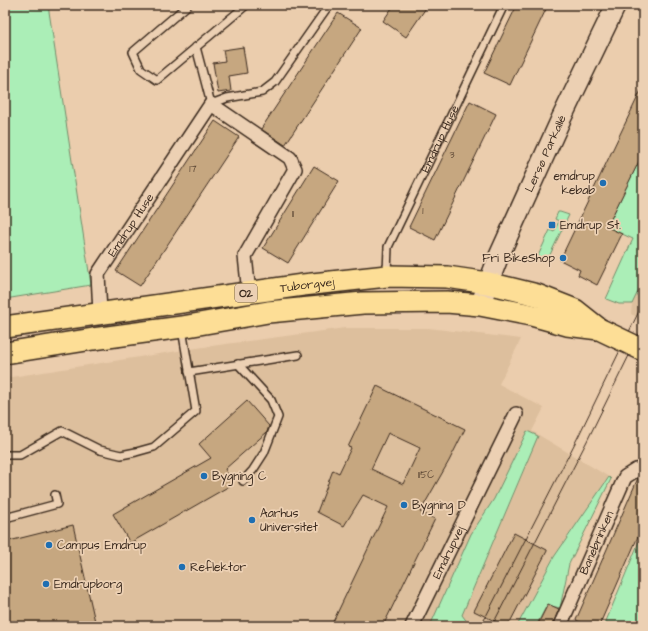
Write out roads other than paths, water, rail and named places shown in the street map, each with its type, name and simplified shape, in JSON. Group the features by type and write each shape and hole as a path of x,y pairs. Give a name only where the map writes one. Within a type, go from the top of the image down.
{"main road":[{"name":"Tuborgvej","path":"5,327 249,293 387,276 447,277 488,283 537,295 575,310 599,329 643,350"},
{"name":"Tuborgvej","path":"5,353 182,327 268,312 363,303 447,302 480,305 531,314 567,325 599,329"}],"street":[{"name":"Lersø Parkallé","path":"480,305 488,283 561,119 616,5"},
{"path":"211,104 290,158 295,169 245,256 249,293"},
{"name":"Emdrup Huse","path":"100,313 98,274 211,104"},
{"name":"Emdrupvej","path":"412,626 516,414"},
{"name":"Banebrinken","path":"560,626 625,477 636,470 643,469"}],"lane":[{"path":"188,5 133,52 141,69 157,80 244,6 243,5"},
{"path":"196,47 211,104 227,98 262,92 275,82 329,5"},
{"name":"Emdrup Huse","path":"387,276 388,246 504,5"},
{"path":"5,455 20,455 62,431 100,450 121,455 154,446 196,411 182,327"},
{"path":"189,372 298,354"},
{"path":"238,364 271,400 278,417 264,453 253,470 243,481"},
{"path":"5,518 57,504 55,495"}],"tram line":[{"path":"481,626 578,437 643,303"},
{"path":"492,626 587,441 643,327"}],"place":[{"name":"emdrup kebab","path":"603,183"},
{"name":"Emdrup St.","path":"552,225"},
{"name":"Fri BikeShop","path":"563,258"},
{"name":"Bygning C","path":"204,476"},
{"name":"Bygning D","path":"404,505"},
{"name":"Aarhus Universitet","path":"252,520"},
{"name":"Campus Emdrup","path":"49,545"},
{"name":"Reflektor","path":"182,567"},
{"name":"Emdrupborg","path":"46,584"}]}
